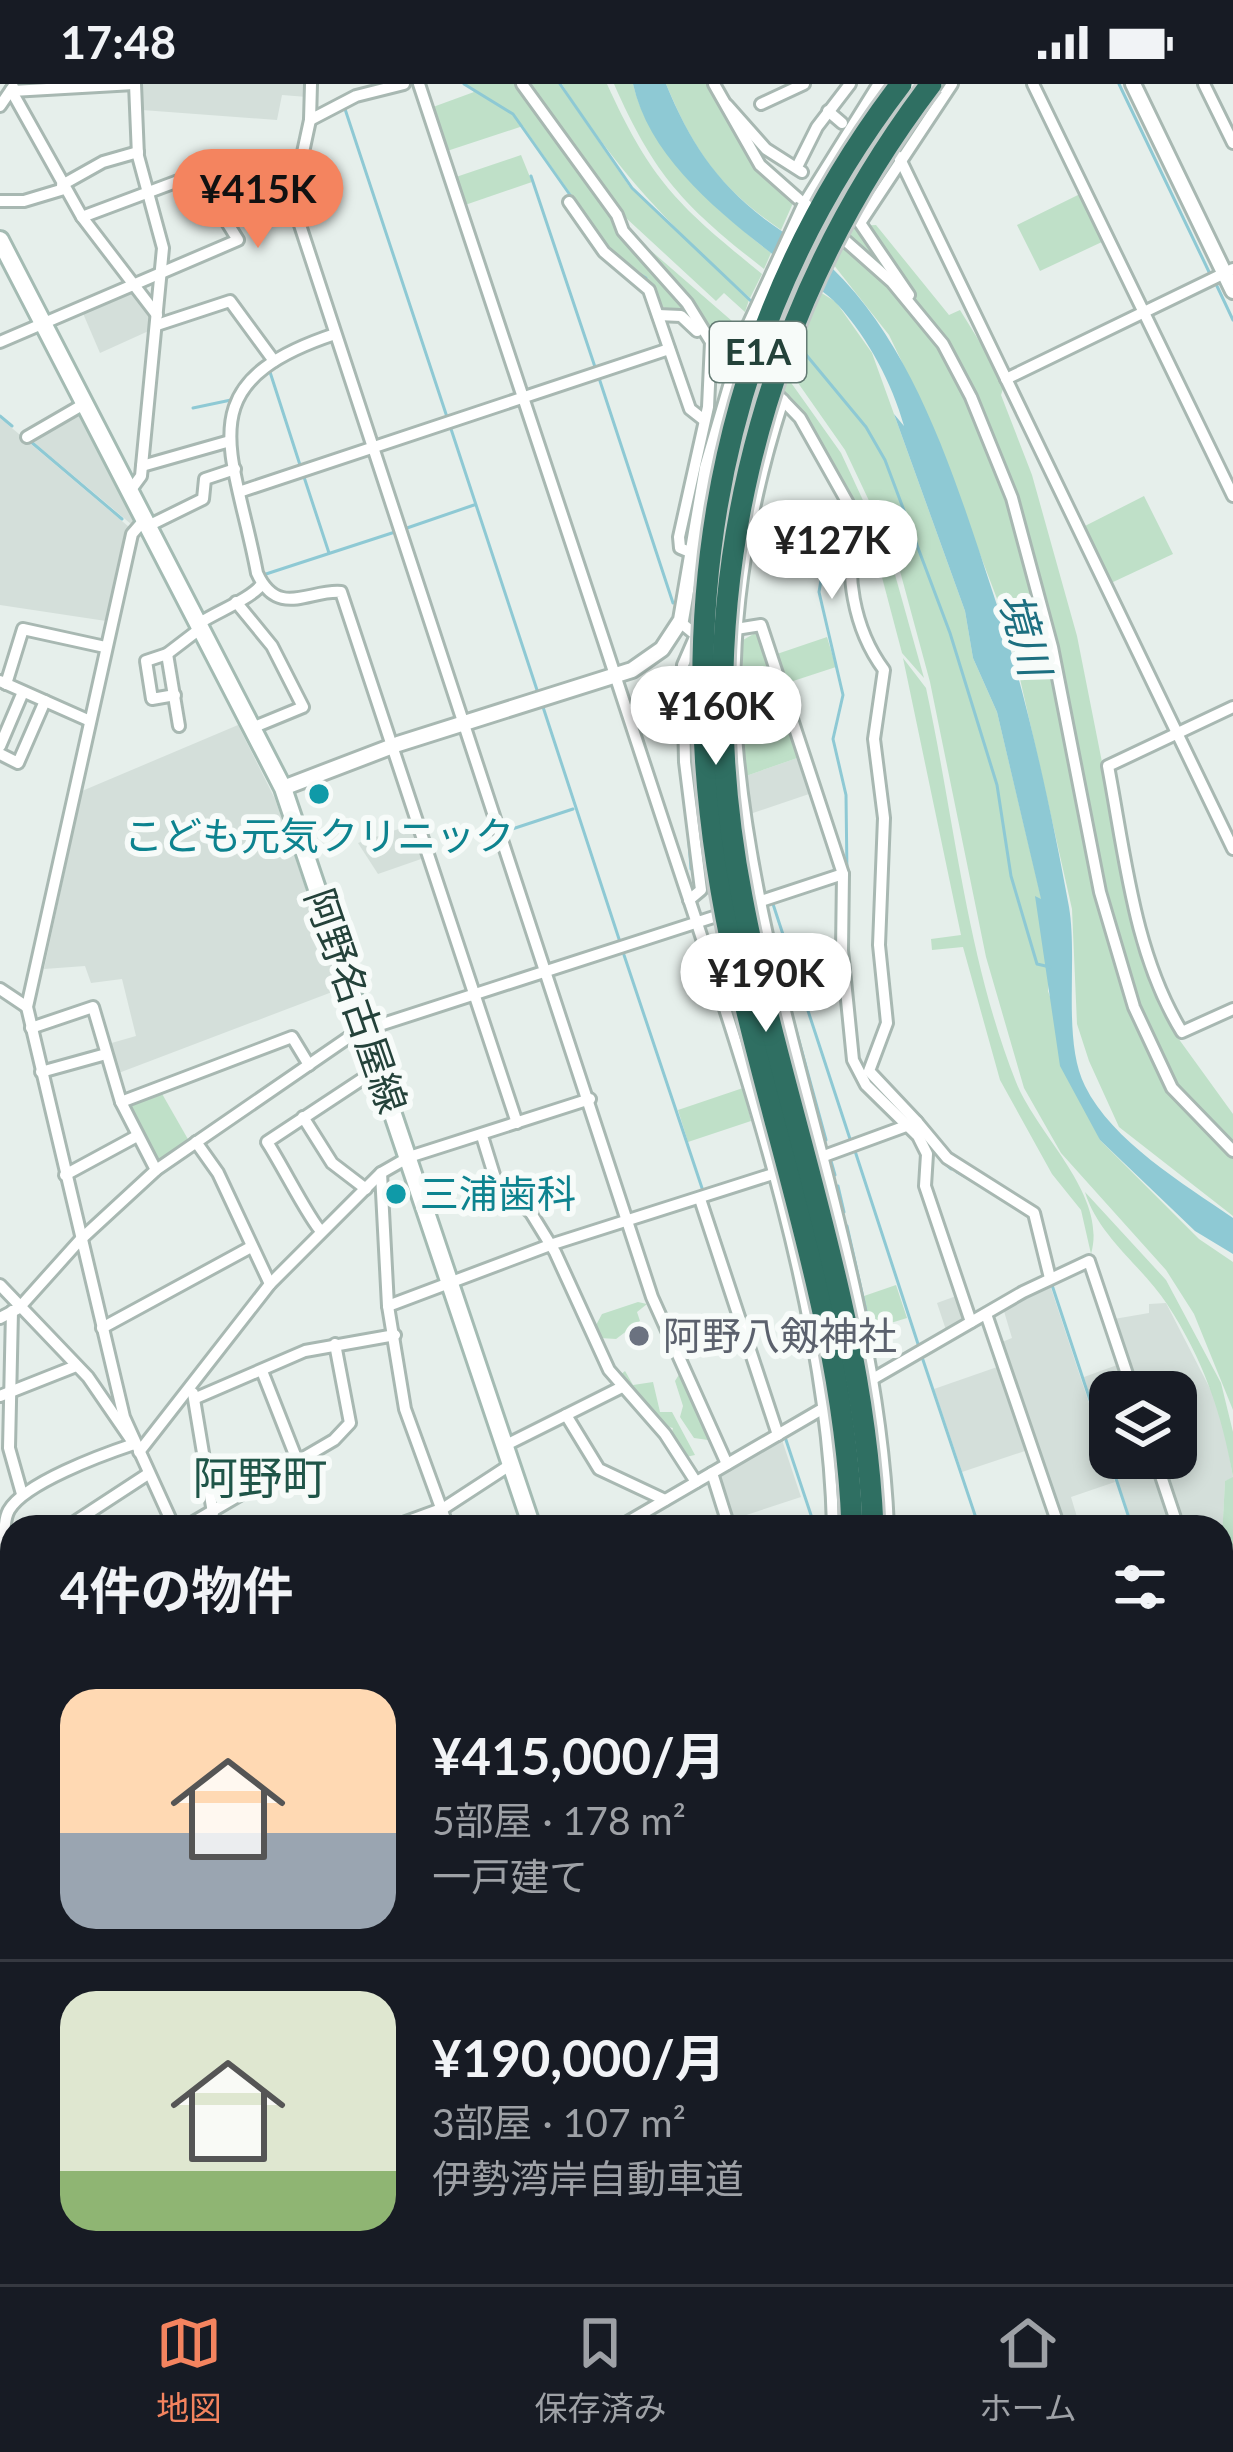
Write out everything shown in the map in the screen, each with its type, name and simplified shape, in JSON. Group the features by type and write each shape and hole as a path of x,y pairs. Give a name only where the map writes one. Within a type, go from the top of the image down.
{"highway":[{"name":"E1A","path":"851,1515 840,1391 818,1278 717,878 702,768 701,651 727,457 764,336 821,206 901,84"},
{"name":"E1A","path":"880,1515 841,1288 742,898 724,770 721,675 736,522 783,349 850,206 931,84"}],"main road":[{"name":"阿野名古屋線","path":"0,240 283,788 528,1515"}],"street":[{"path":"12,88 135,84 137,152 161,235 161,275 142,466 130,491"},
{"path":"311,84 300,225 652,1297 727,1464"},
{"path":"310,120 356,96 404,84"},
{"path":"419,84 734,1030 824,1408 832,1515"},
{"path":"522,84 617,215 623,231 687,303 711,342 716,374 679,537 680,548 692,553"},
{"path":"714,84 760,164 782,189 871,260 912,305 943,344 971,397 1012,497 1052,647 1100,892 1135,1007 1172,1088 1233,1151"},
{"path":"761,104 804,84"},
{"path":"724,104 732,106 777,158 800,169 828,111 850,84"},
{"path":"283,788 615,676 655,656 680,622 706,468 747,332 805,206 881,84"},
{"path":"912,305 904,282 860,223 952,84"},
{"path":"1033,84 1233,496"},
{"path":"1133,84 1228,271 1233,291"},
{"path":"1204,84 1233,143"},
{"path":"0,106 12,88"},
{"path":"12,88 63,187 157,320"},
{"path":"828,111 842,123"},
{"path":"0,201 24,201 63,187 103,162 137,152"},
{"path":"82,217 197,174 302,157"},
{"path":"899,158 1233,849"},
{"path":"0,342 238,240 197,174"},
{"path":"569,202 604,252 649,290 690,409 704,421"},
{"path":"1006,379 1228,271"},
{"path":"157,320 230,302 274,361"},
{"path":"658,315 681,316 710,351"},
{"path":"335,334 251,375 229,419 235,469 262,584 296,602 341,592 517,1123"},
{"path":"242,491 669,350"},
{"path":"880,1515 873,1378 759,902 737,756 736,629 760,471 779,396 819,450 859,523 850,546 854,597 870,652 884,670 874,739 884,818 879,945 887,1023 869,1072 947,1158 1034,1214 1050,1278"},
{"path":"27,437 84,404"},
{"path":"142,466 230,441"},
{"path":"168,1515 137,1448 102,1328 27,1007 132,534 146,522 203,499 205,479 235,469"},
{"path":"175,695 152,699 146,661 167,654 218,607 236,602 262,584"},
{"path":"236,602 272,646 303,706 252,728"},
{"path":"680,622 696,635 683,665 685,762 701,890 689,899"},
{"path":"736,629 761,625 843,874 842,950 853,1060 866,1085 914,1125 927,1154 925,1186 971,1322"},
{"path":"90,721 3,682 23,629 105,647"},
{"path":"167,654 179,726"},
{"path":"23,692 0,750 18,763 45,701"},
{"path":"1232,1014 1182,1032 1172,1015 1137,915 1108,766 1233,707"},
{"path":"10,1312 156,1170 367,1030 843,874"},
{"path":"0,989 27,1007"},
{"path":"31,1028 93,1007 121,1102 156,1170"},
{"path":"121,1102 292,1037 309,1065"},
{"path":"41,1072 106,1054"},
{"path":"322,1231 308,1219 305,1200 267,1142 379,1068"},
{"path":"8,1515 22,1494 137,1448 192,1393 270,1284 381,1173 410,1157 590,1099"},
{"path":"303,1117 332,1163 366,1189"},
{"path":"388,1306 550,1245 914,1125"},
{"path":"64,1175 137,1136"},
{"path":"482,1136 495,1178 531,1213 622,1388 665,1434 696,1482"},
{"path":"196,1142 218,1173 270,1284"},
{"path":"381,1173 388,1306 405,1409 445,1515"},
{"path":"700,1198 778,1435"},
{"path":"102,1328 251,1247"},
{"path":"640,1515 971,1322 1089,1262 1126,1371"},
{"path":"0,1286 10,1312 9,1448 22,1494"},
{"path":"10,1312 76,1366 137,1448"},
{"path":"986,1314 1055,1515"},
{"path":"192,1393 335,1345 395,1335"},
{"path":"192,1393 213,1514 334,1440 350,1423 335,1345"},
{"path":"6,1394 76,1366"},
{"path":"262,1371 297,1460"},
{"path":"504,1446 622,1388"},
{"path":"566,1415 599,1469 665,1500"},
{"path":"425,1515 511,1465"},
{"path":"712,1473 725,1515"},
{"path":"86,1515 148,1474"},
{"path":"1161,1479 1173,1515"}],"shaded area":[{"path":"141,84 308,84 307,97 282,95 277,120 142,110"},
{"path":"131,291 154,315 153,329 100,353 82,311"},
{"path":"77,412 133,520 131,524 30,439"},
{"path":"0,418 129,527 106,621 0,605"},
{"path":"238,725 275,799 340,989 116,1074 108,1044 136,1036 122,979 91,983 85,966 44,969 82,791"},
{"path":"800,757 812,793 750,814 746,776"},
{"path":"413,824 424,858 378,874 358,843"},
{"path":"1049,1282 1089,1403 1089,1479 1115,1482 1071,1497 1076,1515 1059,1515 1002,1342 1012,1338 1003,1308"},
{"path":"959,1295 967,1319 947,1333 937,1303"},
{"path":"1166,1303 1222,1412 1233,1478 1225,1481 1223,1515 1180,1515 1167,1479 1197,1479 1197,1371 1131,1371 1114,1319 1149,1313 1149,1304"},
{"path":"1000,1366 1028,1450 962,1472 934,1389"},
{"path":"781,1437 801,1497 746,1515 729,1515 717,1477"},
{"path":"1117,1479 1158,1479 1168,1515 1129,1515"}],"green space":[{"path":"465,84 518,84 694,320 661,306 646,277 608,247 523,126 447,151 433,107 474,92"},
{"path":"527,84 559,84 629,186 749,300 745,312 724,293 716,301 612,205"},
{"path":"562,84 607,84 639,146 671,191 762,274 750,298 648,198"},
{"path":"614,84 633,84 654,134 670,157 708,199 771,253 764,269 675,188 644,143"},
{"path":"666,84 710,84 758,166 793,203 781,230 741,199 711,167"},
{"path":"521,155 532,182 465,205 456,177"},
{"path":"1080,194 1104,241 1040,271 1017,225"},
{"path":"876,225 949,315 960,310 1005,383 1001,395 1032,475 1077,636 1121,858 1146,952 1173,1031 1233,1114 1233,1216 1119,1127 1089,1061 1077,1024 1072,909 1009,630 924,408 889,335 833,264 854,226"},
{"path":"626,229 740,328 724,373 715,365 715,342"},
{"path":"820,292 836,302 872,353 965,611 973,658 997,712 1042,901 1036,898 1050,972 1048,991 1100,1140 1199,1239 1233,1262 1233,1410 1194,1314 1166,1270 1061,1153 1024,1088 986,957 930,682 897,560 845,450 789,370"},
{"path":"787,377 841,453 888,554 859,517 783,391"},
{"path":"1144,496 1173,554 1111,583 1083,527"},
{"path":"874,547 892,564 924,678 902,653"},
{"path":"757,632 771,668 743,678 743,640"},
{"path":"827,637 836,667 784,684 774,655"},
{"path":"903,658 926,688 973,937 999,1035 1026,1102 1080,1188 1094,1232 1091,1254 1081,1210 1052,1174 1000,1080 963,947 932,950 931,939 961,935"},
{"path":"786,712 800,757 746,776 742,730"},
{"path":"743,1088 751,1121 688,1142 678,1110"},
{"path":"161,1092 189,1141 160,1162 127,1108"},
{"path":"1085,1192 1166,1280 1221,1383 1233,1432 1233,1477 1217,1409 1191,1345 1157,1290 1100,1223"},
{"path":"896,1285 907,1318 871,1329 864,1296"},
{"path":"638,1302 647,1304 637,1312 640,1321 616,1339 600,1338 595,1327 602,1314"},
{"path":"625,1371 633,1385 653,1382 660,1412 672,1412 695,1455 686,1457 671,1435 673,1428 664,1426 619,1376"},
{"path":"680,1373 708,1440 694,1438 680,1417 683,1406 675,1381"},
{"path":"1233,1477 1233,1515 1223,1515 1225,1481"}],"water":[{"path":"633,84 666,84 718,175 748,205 832,268 862,301 910,377 964,505 1036,747 1069,907 1078,1067 1097,1106 1131,1143 1233,1218 1233,1254 1195,1231 1100,1140 1060,1066 1035,896 1041,899 997,712 973,658 965,611 894,414 904,426 899,410 878,362 833,300 697,190 657,141"}],"waterway":[{"path":"464,84 513,114 575,202"},
{"path":"560,84 632,188 752,302"},
{"path":"1119,84 1211,276"},
{"path":"345,109 447,417"},
{"path":"531,176 595,367"},
{"path":"631,269 646,278"},
{"path":"1216,284 1233,320"},
{"path":"798,345 866,427 885,460 950,633 997,785 1011,876 1037,964 1050,967"},
{"path":"270,372 300,465"},
{"path":"599,378 673,603"},
{"path":"193,408 231,400"},
{"path":"0,416 12,426"},
{"path":"451,429 537,690"},
{"path":"30,441 122,519"},
{"path":"304,477 329,553"},
{"path":"407,528 474,505"},
{"path":"821,518 827,544 819,592 843,695 833,739 846,795 847,875"},
{"path":"266,574 395,532"},
{"path":"543,707 620,942"},
{"path":"679,707 691,869"},
{"path":"506,831 573,809"},
{"path":"773,904 851,1142"},
{"path":"624,955 703,1191"},
{"path":"793,1019 826,1140"},
{"path":"855,1151 919,1347"},
{"path":"831,1161 835,1175"},
{"path":"942,1161 951,1169"},
{"path":"957,1172 976,1183"},
{"path":"838,1186 844,1212"},
{"path":"707,1201 781,1426"},
{"path":"847,1226 868,1320"},
{"path":"1040,1257 1042,1268"},
{"path":"1052,1285 1128,1515"},
{"path":"869,1325 872,1341"},
{"path":"873,1346 874,1352"},
{"path":"922,1357 975,1515"},
{"path":"789,1434 785,1437 811,1515"}],"tunnel":[{"path":"719,375 772,391"}],"place":[{"name":"こども元気クリニック","path":"319,794"},
{"name":"三浦歯科","path":"396,1194"},
{"name":"阿野八剱神社","path":"639,1336"}],"district":[{"name":"阿野町","path":"260,1478"}],"water label":[{"name":"境川","path":"1025,634"}]}
